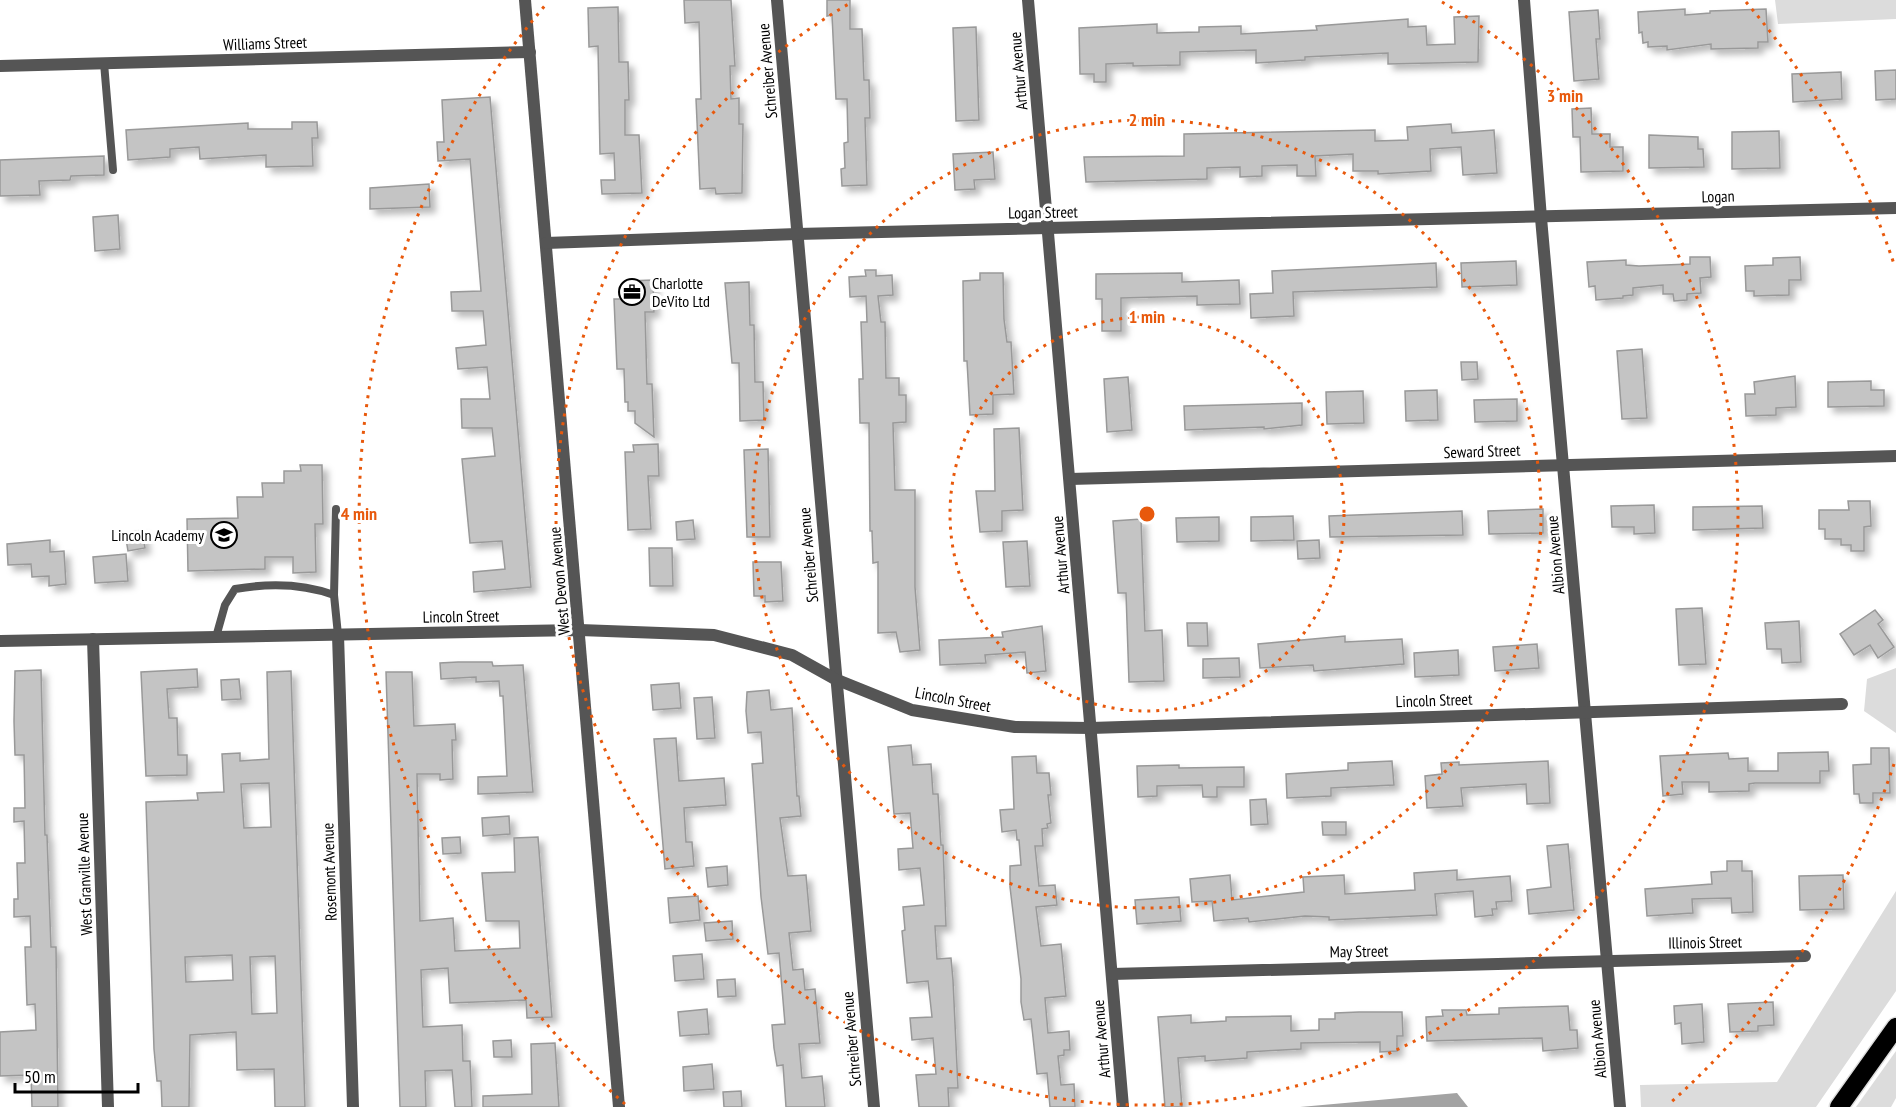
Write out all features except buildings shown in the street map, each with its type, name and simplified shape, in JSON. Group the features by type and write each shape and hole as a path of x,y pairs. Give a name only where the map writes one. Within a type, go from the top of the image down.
{"highway":[{"path":"1839,1107 1896,1027"}],"street":[{"name":"West Devon Avenue","path":"525,0 580,630 618,1107"},
{"name":"Schreiber Avenue","path":"777,0 874,1107"},
{"name":"Arthur Avenue","path":"1028,0 1123,1107"},
{"name":"Albion Avenue","path":"1524,0 1541,218 1620,1107"},
{"name":"Williams Street","path":"0,66 530,52"},
{"name":"Logan","path":"1541,218 1896,208"},
{"name":"Logan Street","path":"546,243 797,234 1541,218"},
{"name":"Seward Street","path":"1070,479 1896,456"},
{"name":"Lincoln Street","path":"0,641 580,630 714,635 792,655 835,679 912,710 1015,727 1091,728 1842,704"},
{"name":"Rosemont Avenue","path":"338,635 353,1107"},
{"name":"West Granville Avenue","path":"93,639 108,1107"},
{"name":"Illinois Street","path":"1606,961 1805,956"},
{"name":"May Street","path":"1112,974 1606,961"}],"lane":[{"path":"104,63 113,170"},
{"path":"336,509 334,595 338,635"},
{"path":"216,637 225,605 235,589 265,584 313,587 334,595"}],"shaded area":[{"path":"1775,0 1896,0 1896,19 1778,24"},
{"path":"1896,668 1896,733 1864,711 1867,679"},
{"path":"1896,891 1896,991 1816,1107 1641,1107 1640,1085 1777,1082"},
{"path":"1896,1051 1896,1098 1891,1107 1856,1107"},
{"path":"1457,1093 1468,1107 1300,1107"}],"place":[{"name":"Charlotte DeVito Ltd","path":"632,292"},
{"name":"Lincoln Academy","path":"224,535"}]}
